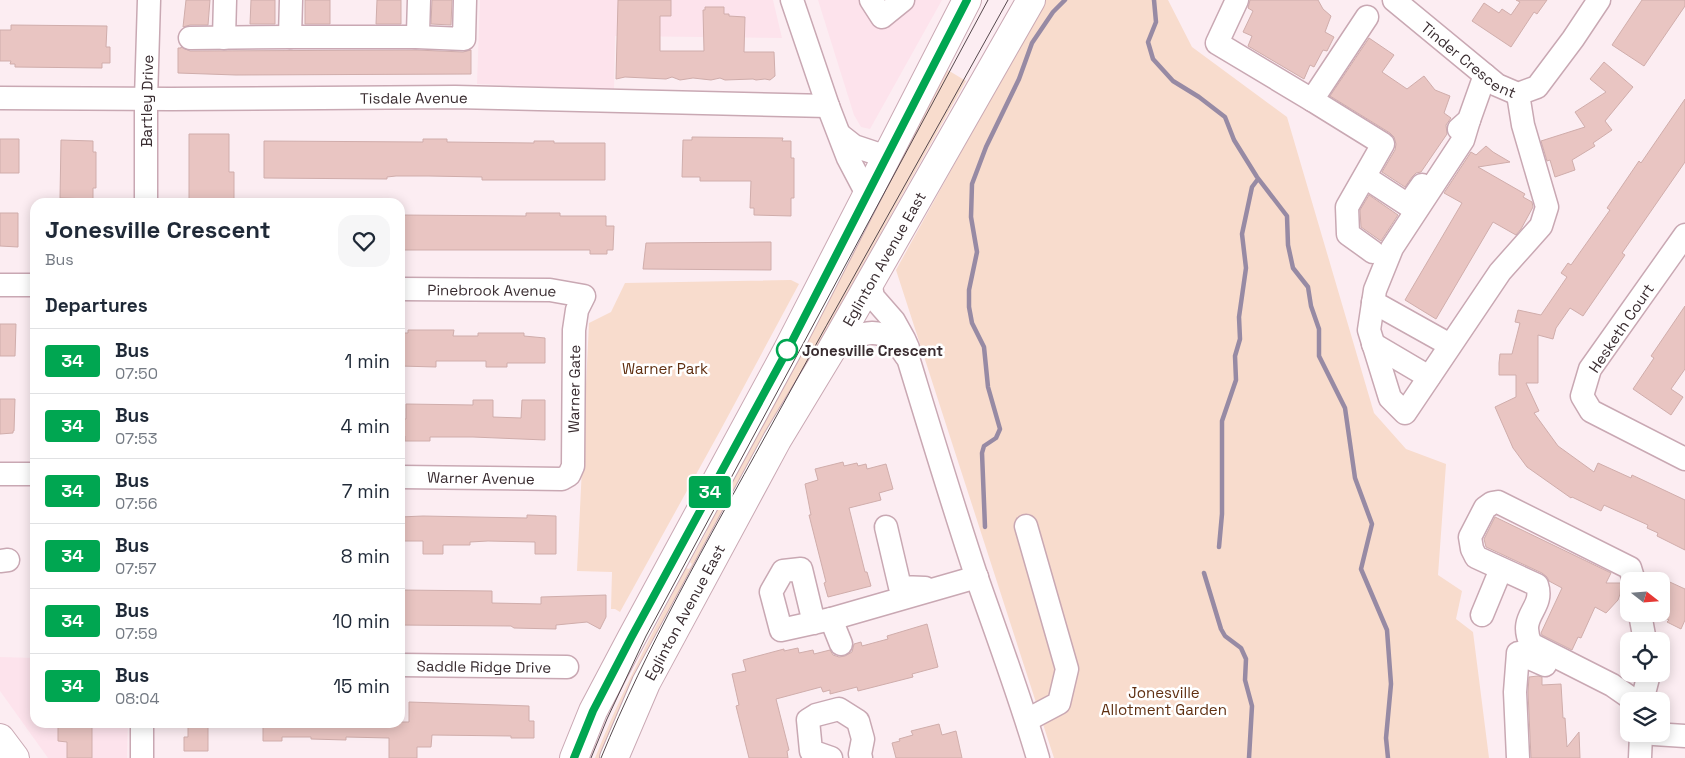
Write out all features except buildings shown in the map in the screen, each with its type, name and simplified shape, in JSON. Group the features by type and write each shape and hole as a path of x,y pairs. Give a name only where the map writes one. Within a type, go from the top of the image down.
{"main road":[{"path":"574,758 593,711 787,351 967,0"},
{"name":"Eglinton Avenue East","path":"614,758 646,683 777,440 832,349 1031,0"}],"street":[{"name":"Bartley Drive","path":"146,198 149,0"},
{"path":"224,38 225,0"},
{"path":"290,37 291,0"},
{"path":"416,37 418,33 419,0"},
{"path":"190,38 416,37 464,39 465,0"},
{"path":"792,0 848,158 868,196"},
{"path":"871,0 882,17 903,0"},
{"path":"1237,0 1217,43 1383,144 1347,207 1348,234 1373,252"},
{"path":"1371,9 1373,17 1385,3 1384,0"},
{"name":"Tinder Crescent","path":"1394,0 1497,85 1518,94 1537,87 1599,0"},
{"path":"1312,100 1371,9"},
{"path":"1485,75 1463,140 1392,248 1374,290 1368,330 1390,398 1405,413 1500,272 1541,226 1547,207 1523,126 1518,94"},
{"name":"Tisdale Avenue","path":"0,98 455,97 828,106"},
{"path":"1364,176 1408,205 1460,128 1469,120"},
{"path":"840,136 854,146 887,157"},
{"name":"Hesketh Court","path":"1685,235 1590,369 1582,396 1591,411 1685,459"},
{"path":"870,282 873,297 894,321 908,348 909,361 936,450 977,577 1027,720 1038,758"},
{"path":"0,285 30,285"},
{"name":"Pinebrook Avenue","path":"405,288 550,290 584,296"},
{"name":"Warner Gate","path":"562,479 569,475 572,466 574,330 577,310 584,296"},
{"path":"1373,302 1450,345"},
{"path":"832,349 859,334 882,334 892,338 909,361"},
{"path":"1373,344 1429,377"},
{"path":"0,474 30,474"},
{"name":"Warner Avenue","path":"405,477 562,479"},
{"path":"1622,692 1612,685 1531,644 1526,634 1527,624 1539,598 1540,592 1537,585 1476,557 1472,549 1470,537 1485,508 1492,503 1498,502 1630,568 1631,572"},
{"path":"1026,526 1067,669 1059,703 1027,720"},
{"path":"886,527 900,587"},
{"path":"1482,615 1501,569"},
{"path":"841,644 823,621 977,577"},
{"path":"869,596 900,587 932,589"},
{"path":"1518,758 1515,692 1518,653 1620,699"},
{"name":"Saddle Ridge Drive","path":"405,665 568,667"},
{"path":"830,758 811,752 808,720 839,709 858,721 863,739 854,757"},
{"path":"142,728 142,758"},
{"path":"1670,735 1685,736"},
{"path":"1640,758 1641,742"}],"shaded area":[{"path":"480,0 773,0 782,38 615,36 614,89 477,84"},
{"path":"818,0 942,0 870,129 861,127 854,115"},
{"path":"0,657 30,658 30,728 128,728 127,758 48,758 0,691"}],"green space":[{"name":"Jonesville Allotment Garden","path":"1045,0 1168,0 1192,47 1287,117 1374,413 1406,449 1446,464 1438,575 1462,591 1456,619 1473,632 1489,758 1054,758 896,270"},
{"path":"946,69 966,81 775,422 603,758 595,758 650,639 686,568 689,569 692,564 690,562 707,531 702,528"},
{"name":"Warner Park","path":"791,280 799,284 720,431 620,612 611,609 612,572 577,571 589,323 611,312 625,283"}],"waterway":[{"path":"985,527 982,453 984,446 996,438 1000,429 988,387 984,347 972,323 969,307 969,290 977,252 971,217 972,184 986,147 1019,79 1032,43 1053,12 1065,0"},
{"path":"1154,0 1156,22 1148,42 1153,59 1173,81 1199,97 1225,117 1234,140 1257,177 1287,216 1288,245 1293,268 1308,287 1311,306 1319,329 1319,356 1345,408 1355,478 1372,524 1361,569 1387,630 1391,684 1386,738 1388,758"},
{"path":"1219,547 1222,514 1222,421 1236,380 1235,356 1240,339 1239,317 1246,268 1242,234 1252,187 1258,179"},
{"path":"1204,573 1221,629 1225,636 1241,648 1246,659 1245,680 1252,706 1249,758"}],"tram line":[{"path":"591,758 646,636 988,0"},
{"path":"601,758 638,675 700,554 1008,0"}],"bus line":[{"name":"34","path":"574,758 593,711 664,576 787,351 967,0"}],"place":[{"name":"Jonesville Crescent","path":"787,350"}]}
